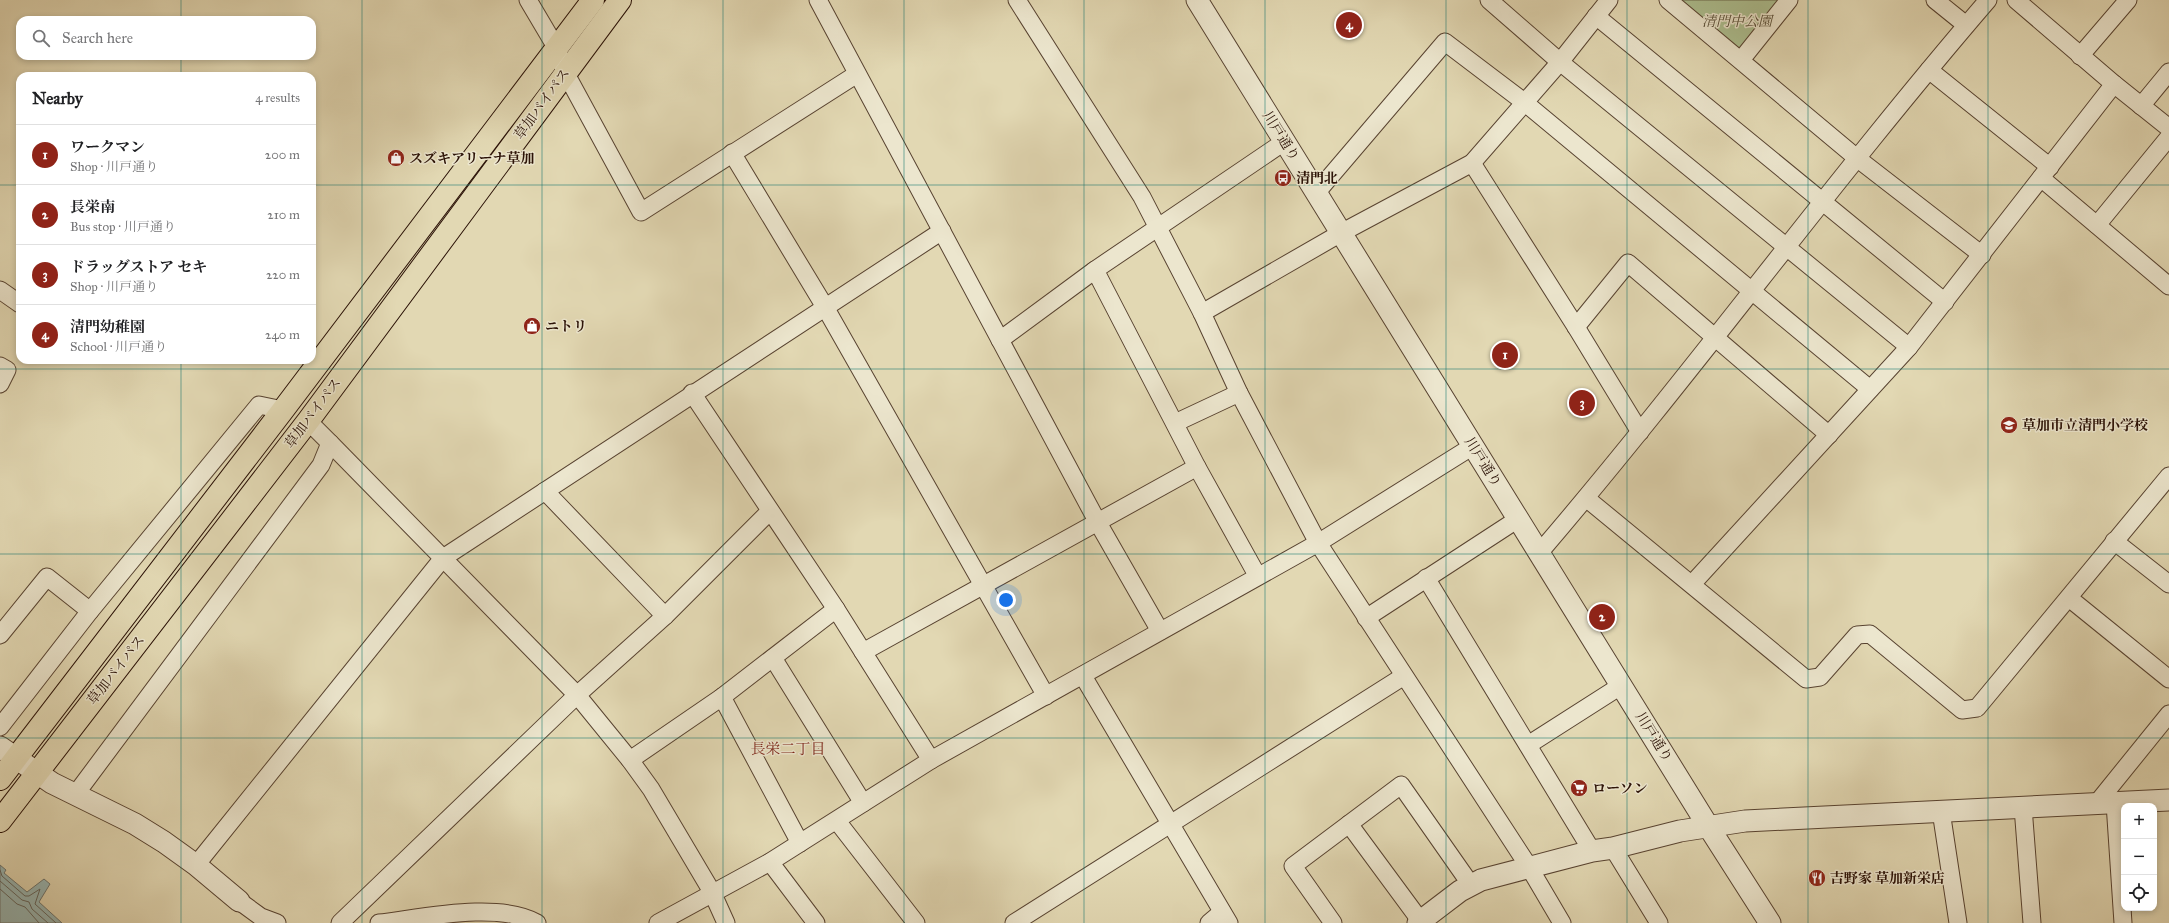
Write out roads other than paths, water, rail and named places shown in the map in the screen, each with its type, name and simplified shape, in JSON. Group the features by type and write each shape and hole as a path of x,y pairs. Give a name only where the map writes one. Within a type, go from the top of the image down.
{"highway":[{"name":"草加バイパス","path":"0,779 8,753 283,410 593,0"},
{"name":"草加バイパス","path":"0,821 308,421 565,72 620,0"}],"street":[{"path":"528,0 557,49 565,72 641,212 857,74"},
{"path":"818,0 1097,521 1160,631"},
{"path":"1017,0 1142,197 1202,313 1239,393 1318,543 1529,867 1562,923"},
{"name":"川戸通り","path":"1197,0 1518,519 1540,552 1708,826 1770,923"},
{"path":"1489,0 1560,62 1909,347"},
{"path":"1202,313 1341,233 1472,163 1560,62 1609,0"},
{"path":"1668,0 1858,159 1982,255"},
{"path":"1741,60 1789,0"},
{"path":"1935,0 1966,25"},
{"path":"1540,552 1640,432 1929,70 1988,0"},
{"path":"2016,0 2080,56 2169,128"},
{"path":"2080,56 2128,0"},
{"path":"1596,16 1945,302"},
{"path":"1317,192 1445,42 1524,102 1870,389"},
{"path":"1929,70 2045,172 2097,225 2169,286"},
{"path":"2141,106 2169,72"},
{"path":"1692,584 1909,347 2114,84"},
{"path":"2097,225 2169,137"},
{"path":"1000,340 1095,270 1159,229 1284,142"},
{"path":"732,153 825,307 984,584 1046,696"},
{"path":"1472,163 1576,327 1640,432"},
{"path":"196,865 444,558 692,393 942,231"},
{"path":"1576,327 1628,263 1829,435"},
{"path":"1095,270 1197,466 1257,575"},
{"path":"0,290 16,301"},
{"path":"0,366 7,370 0,384"},
{"path":"692,393 836,609 931,760"},
{"path":"1175,423 1239,393"},
{"path":"0,727 90,612 259,405 283,410"},
{"path":"308,421 577,695 630,760 651,789 712,892 726,923"},
{"path":"75,795 321,465 330,444"},
{"path":"658,923 712,892 770,862 864,804 931,760 1083,676 1257,575 1318,543 1473,446"},
{"path":"863,652 1197,466"},
{"path":"1586,498 1806,679 1820,677 1857,635 1870,634 1962,710 1977,708 2069,598 2114,541 2168,480"},
{"path":"545,491 665,616"},
{"path":"340,923 577,695 665,616 770,511"},
{"path":"1366,618 1518,519"},
{"path":"2114,541 2169,584"},
{"path":"0,635 47,577 90,612"},
{"path":"1426,578 1592,851"},
{"path":"2069,598 2169,678"},
{"path":"630,760 722,697 836,609"},
{"path":"773,658 864,804"},
{"path":"1083,676 1226,917 1209,923"},
{"path":"1014,923 1404,676"},
{"path":"1528,745 1622,686"},
{"path":"722,697 800,843"},
{"path":"2123,923 2106,803 2169,714"},
{"path":"8,753 75,795 135,824 164,842 196,865 239,901 261,917 277,923"},
{"path":"1333,923 1293,866 1401,785 1471,885"},
{"path":"1349,824 1421,922 1471,885 1529,867 1592,851 1613,848 1708,826 1746,821 2169,800"},
{"path":"2023,807 2032,923"},
{"path":"1941,811 1958,923"},
{"path":"837,821 916,923"},
{"path":"1613,848 1659,923"},
{"path":"770,862 816,923"},
{"path":"380,923 478,912 512,913 537,923"}],"water":[{"path":"0,865 6,870 4,873 27,892 44,879 50,884 39,902 62,923 0,923"}],"place":[{"name":"清門幼稚園","path":"1349,25"},
{"name":"スズキアリーナ草加","path":"396,158"},
{"name":"清門北","path":"1283,178"},
{"name":"ニトリ","path":"532,326"},
{"name":"ワークマン","path":"1505,355"},
{"name":"ドラッグストア セキ","path":"1582,403"},
{"name":"草加市立清門小学校","path":"2009,425"},
{"name":"長栄南","path":"1602,617"},
{"name":"ローソン","path":"1579,788"},
{"name":"吉野家 草加新栄店","path":"1817,878"}],"district":[{"name":"長栄二丁目","path":"788,749"}],"park label":[{"name":"清門中公園","path":"1737,21"}]}
